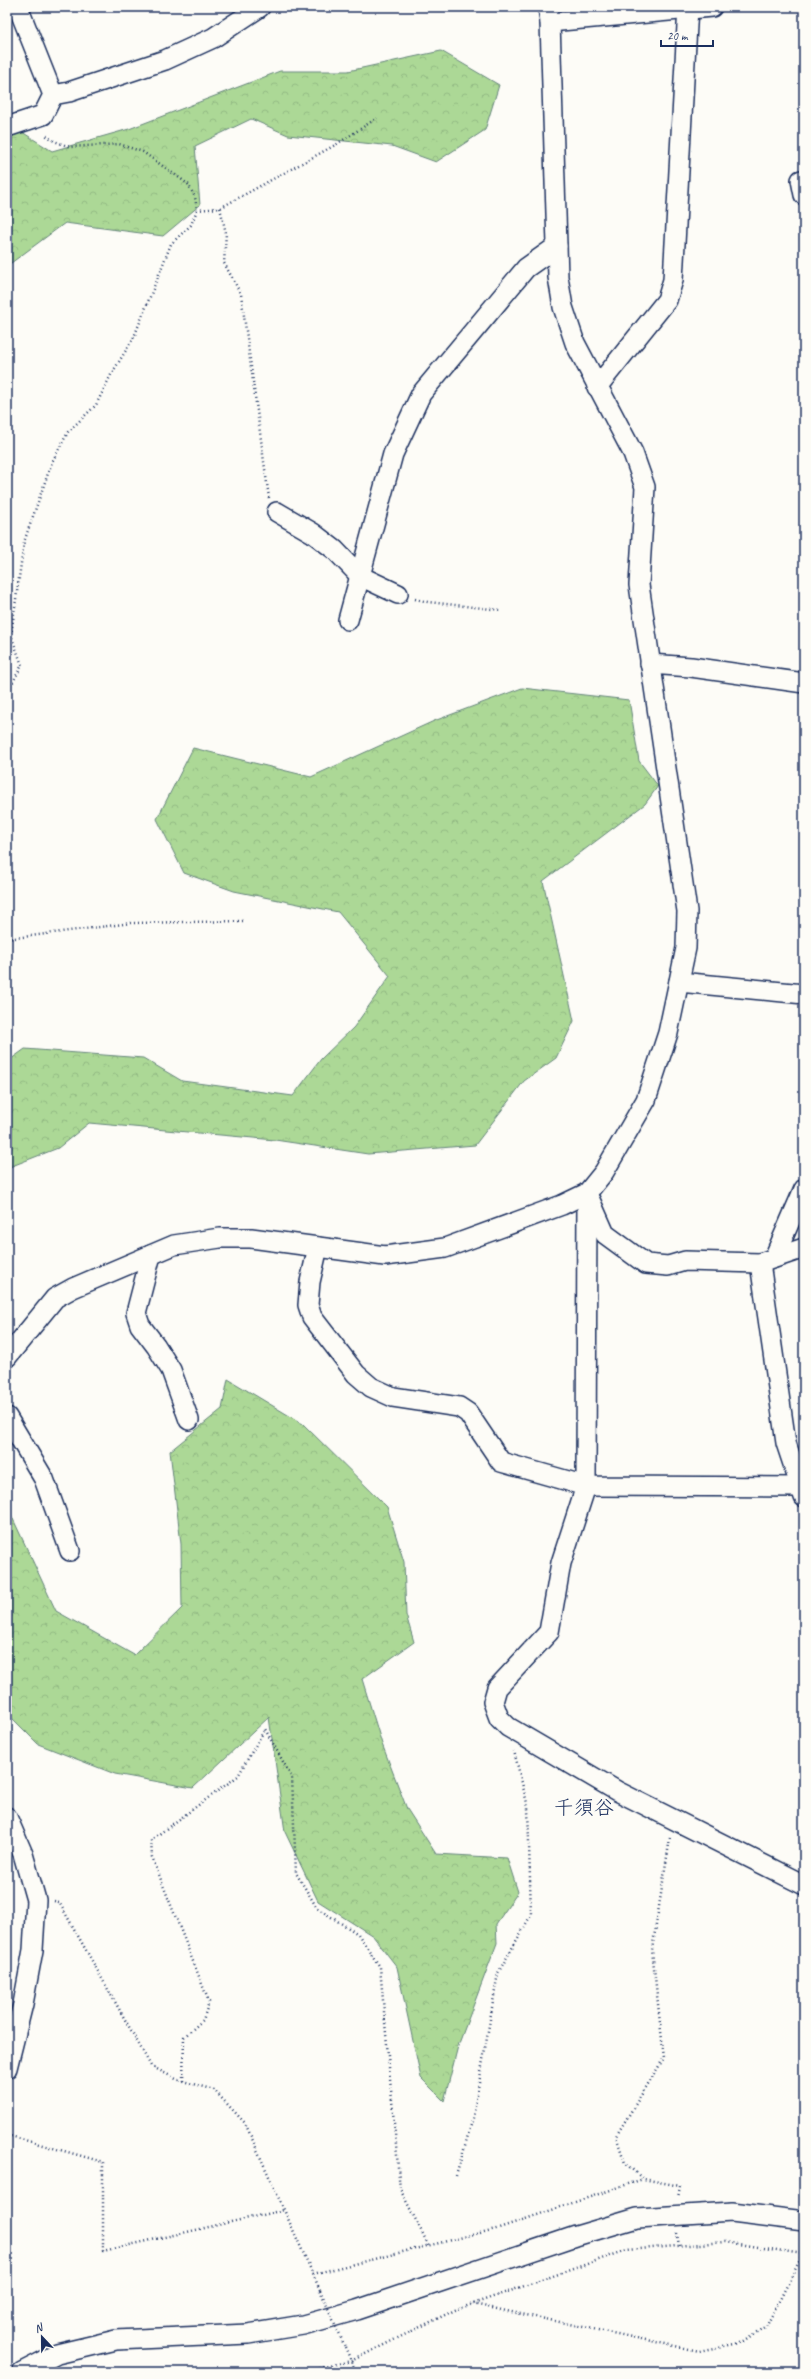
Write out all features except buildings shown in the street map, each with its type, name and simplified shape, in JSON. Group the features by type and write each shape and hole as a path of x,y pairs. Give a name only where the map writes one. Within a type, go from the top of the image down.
{"street":[{"path":"7,127 43,115 53,94 18,7"},
{"path":"53,94 69,92 165,60 214,38 260,7"},
{"path":"7,1357 55,1298 72,1288 174,1245 220,1238 251,1238 385,1256 445,1248 562,1205 587,1193 604,1172 646,1100 668,1032 679,982 686,948 687,911 639,584 645,487 633,453 575,342 563,307 558,277 549,14 712,7"},
{"path":"598,387 667,300 673,280 688,8"},
{"path":"348,620 393,454 421,394 526,268 557,246"},
{"path":"277,512 312,533 335,550 360,576 398,594"},
{"path":"650,664 691,666 804,684"},
{"path":"679,982 804,994"},
{"path":"318,1247 310,1282 308,1305 312,1317 356,1374 371,1387 393,1397 459,1407 468,1413 502,1462 586,1486 802,1492 786,1443 767,1261 804,1189"},
{"path":"587,1193 605,1234 646,1264 668,1266 685,1262 767,1261 804,1248"},
{"path":"587,1193 586,1486 561,1563 549,1632 498,1688 494,1702 500,1718 508,1728 617,1791 804,1886"},
{"path":"151,1255 136,1313 140,1325 156,1346 171,1370 189,1420"},
{"path":"7,1417 44,1479 70,1551"},
{"path":"7,1817 23,1854 36,1900 33,1950 15,2002 7,2068"},
{"path":"22,2372 57,2354 116,2340 248,2334 303,2325 358,2310 576,2236 637,2218 676,2217 732,2212 804,2221"}],"path":[{"path":"197,210 220,208 337,144 377,118"},
{"path":"7,693 22,665 11,635 24,542 52,462 68,432 96,405 111,375 134,337 171,244 191,224 197,210 195,197 188,184 144,152 119,144 70,147 54,141 26,120"},
{"path":"220,208 225,224 224,263 241,294 269,498 277,512"},
{"path":"398,594 428,602 502,610"},
{"path":"7,938 131,923 243,922"},
{"path":"456,2176 473,2118 498,1973 531,1915 528,1807 508,1728"},
{"path":"183,2081 184,2037 202,2020 209,2002 152,1857 151,1840 238,1776 265,1729 292,1778 296,1873 317,1908 358,1934 380,1967 400,2189 429,2246"},
{"path":"643,2179 625,2163 616,2136 664,2058 652,1950 673,1820"},
{"path":"36,1900 59,1902 151,2066 183,2081 214,2090 245,2122 356,2372"},
{"path":"7,2136 103,2162 103,2251 284,2210"},
{"path":"313,2274 496,2229 643,2179 680,2186 676,2217"},
{"path":"304,2372 351,2361 455,2310 627,2250 725,2242 803,2254 766,2327 743,2342 699,2351 474,2304"}],"green space":[{"path":"441,51 499,85 485,130 436,162 392,146 288,135 251,119 195,146 200,205 163,236 65,223 7,266 7,138 22,132 52,151 129,129 280,71 348,71"},
{"path":"522,688 629,700 639,761 658,786 645,804 543,881 574,1021 556,1058 524,1081 475,1145 368,1154 275,1140 89,1123 58,1148 7,1168 7,1062 25,1049 143,1058 182,1081 293,1096 321,1059 354,1027 390,976 338,912 234,891 184,873 157,819 193,748 311,777 434,721"},
{"path":"228,1379 303,1424 387,1507 404,1562 406,1615 414,1642 362,1679 382,1744 407,1809 436,1854 507,1858 518,1892 496,1924 497,1943 458,2046 444,2101 421,2078 397,1967 373,1936 318,1901 285,1832 269,1717 193,1788 115,1774 38,1744 7,1713 7,1506 56,1611 134,1655 182,1608 181,1544 170,1451 222,1409"}],"district":[{"name":"千須谷","path":"584,1807"}]}
